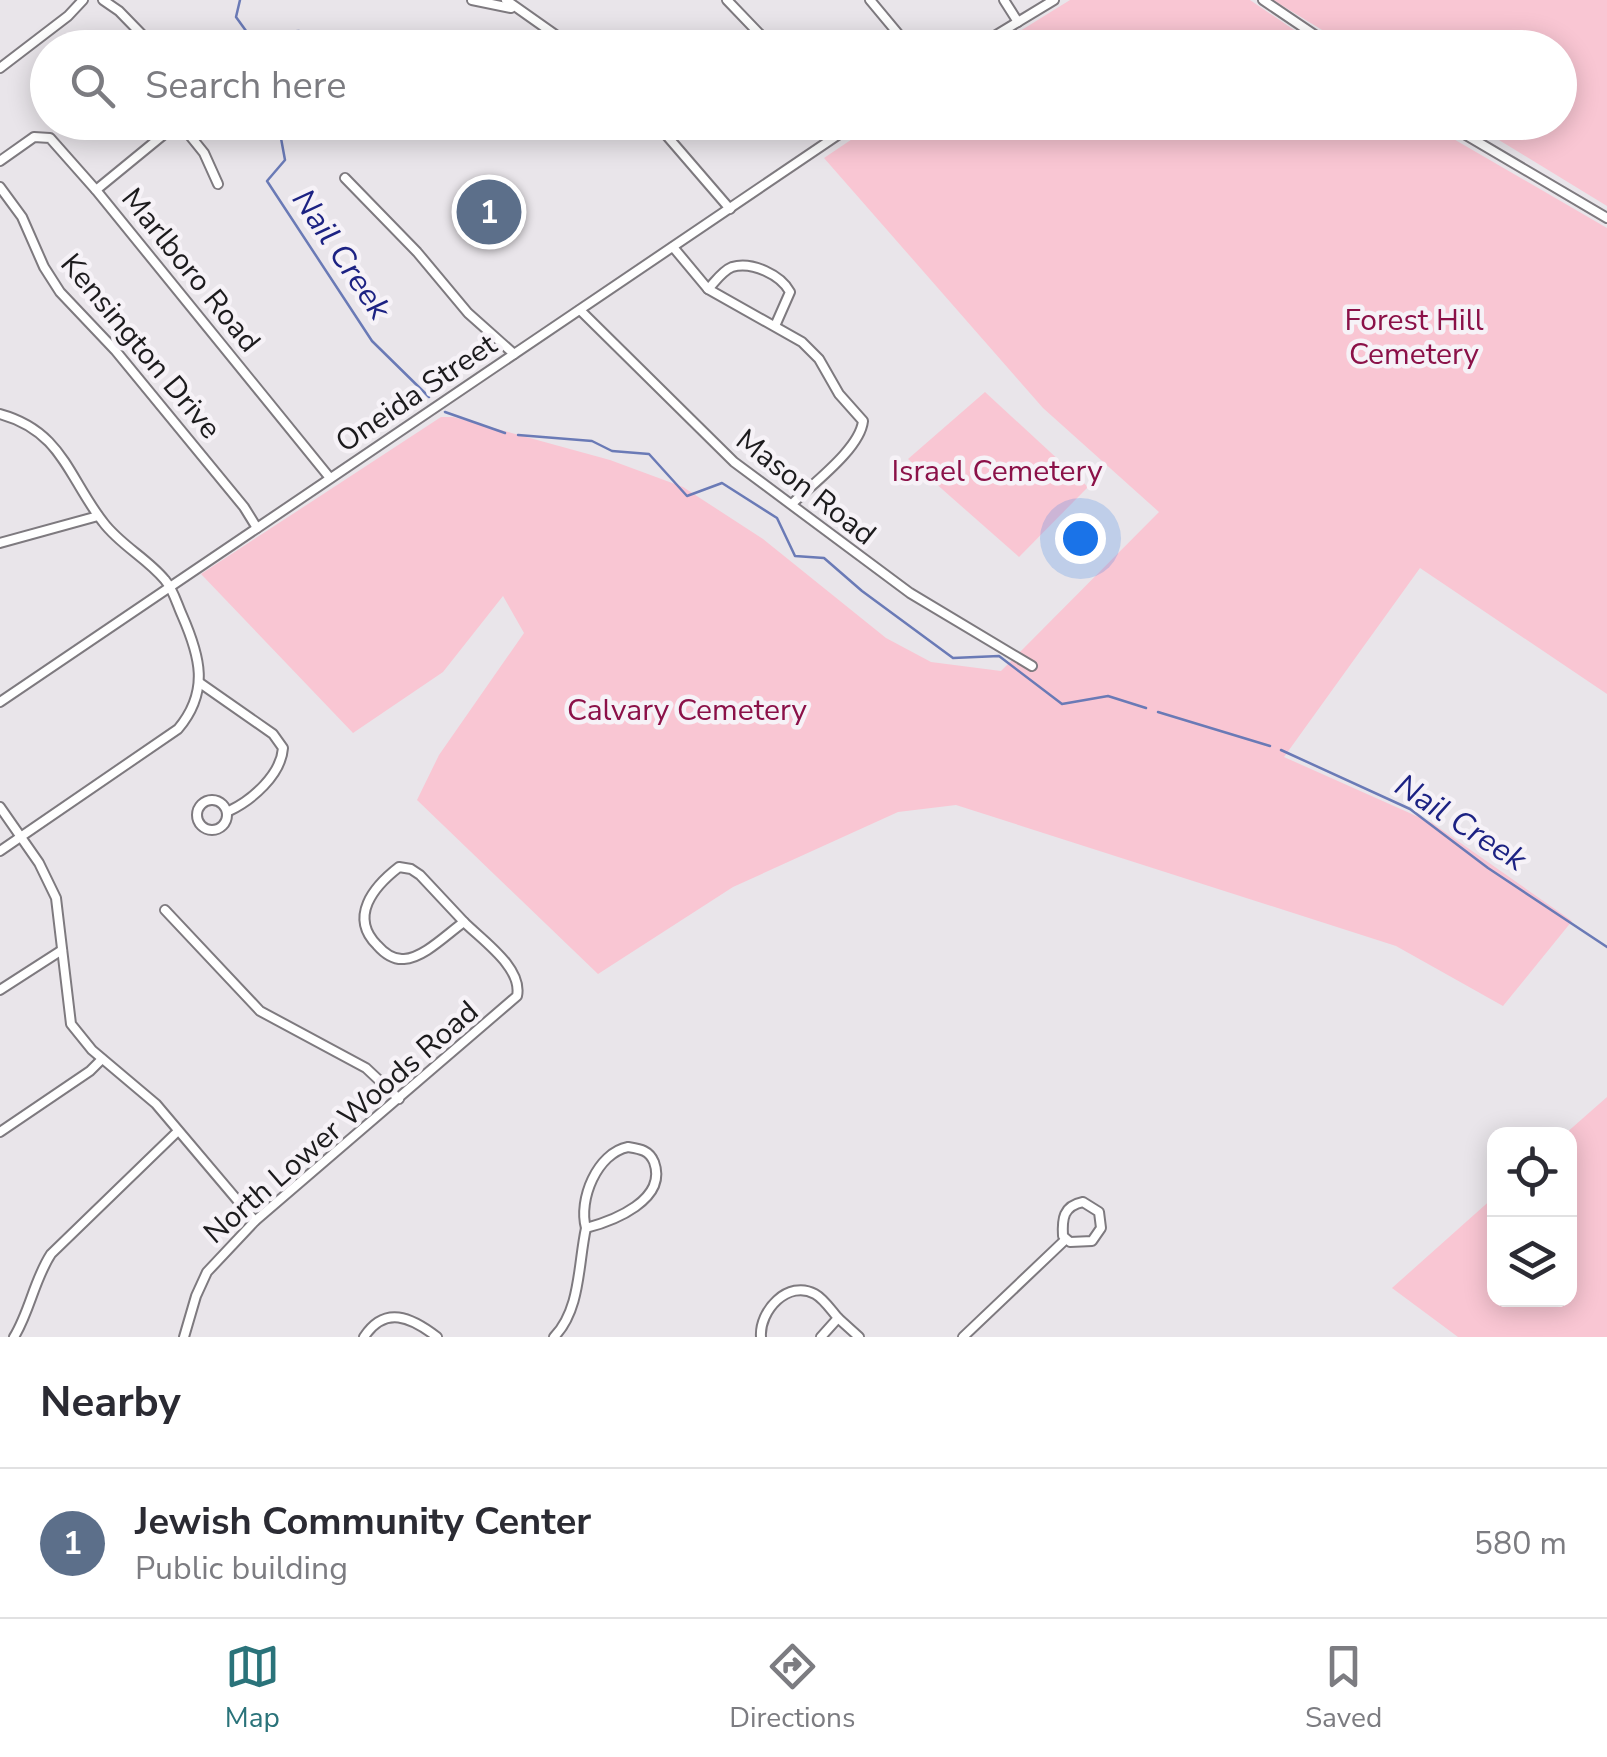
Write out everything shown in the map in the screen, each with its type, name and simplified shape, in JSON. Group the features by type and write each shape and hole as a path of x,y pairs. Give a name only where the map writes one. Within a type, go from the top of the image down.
{"street":[{"path":"50,30 84,0"},
{"path":"103,0 138,30"},
{"path":"472,0 515,8"},
{"path":"506,0 547,30"},
{"path":"727,0 756,30"},
{"path":"870,0 895,30"},
{"path":"1004,0 1018,22"},
{"path":"1005,30 1054,0"},
{"path":"1263,0 1307,30"},
{"path":"0,68 30,45"},
{"name":"Marlboro Road","path":"0,161 30,140"},
{"name":"Marlboro Road","path":"52,140 330,478"},
{"path":"96,190 157,140"},
{"path":"194,140 218,184"},
{"path":"670,140 730,208"},
{"name":"Oneida Street","path":"0,702 831,140"},
{"path":"1475,140 1607,218"},
{"path":"345,178 417,252 468,313 514,354"},
{"name":"Kensington Drive","path":"0,187 22,217 60,292 115,350 257,528"},
{"path":"674,247 708,290 812,351 839,394 862,420 861,434 852,446 792,504"},
{"path":"708,290 734,267 762,270 775,276 790,292 775,326"},
{"name":"Mason Road","path":"580,310 718,447 910,593 1032,666"},
{"path":"0,414 28,424 52,444 98,516 169,588 194,642 200,683 194,705 178,729 0,851"},
{"path":"0,543 98,516"},
{"path":"200,683 273,734 283,748 280,765 250,798 229,812"},
{"path":"0,807 40,863 56,898 68,1018 81,1040 144,1092 255,1221"},
{"path":"404,867 420,875 464,922 416,956 400,959 375,944 365,932 362,920 364,909 390,874 404,867"},
{"path":"165,910 260,1011 366,1068 399,1099"},
{"name":"North Lower Woods Road","path":"184,1337 207,1272 255,1221 513,1001 519,989 515,976 464,922"},
{"path":"0,990 62,950"},
{"path":"0,1132 102,1059"},
{"path":"14,1337 36,1279 51,1254 178,1131"},
{"path":"554,1337 572,1308 591,1182 612,1153 628,1146 648,1153 653,1158 656,1180 646,1199 586,1228"},
{"path":"1083,1202 1095,1208 1102,1222 1096,1237 1076,1244 1065,1240 1065,1212 1083,1202"},
{"path":"963,1337 1065,1240"},
{"path":"761,1337 764,1316 790,1292 803,1290 816,1294 859,1337"},
{"path":"364,1337 376,1322 394,1315 411,1319 437,1337"},
{"path":"820,1337 838,1318"}],"green space":[{"path":"1070,0 1250,0 1294,30 1021,30"},
{"path":"1273,0 1607,0 1607,206 1499,140 1577,140 1577,30 1322,30"},
{"name":"Calvary Cemetery","path":"851,140 1455,140 1607,228 1607,694 1420,568 1284,757 1432,823 1572,921 1503,1006 1396,946 956,805 898,812 733,887 598,974 417,800 439,755 524,633 503,596 443,672 353,733 201,574 441,417 453,417 610,460 683,487 763,539 886,638 931,662 1001,671 1159,512 1043,408 824,158"},
{"name":"Israel Cemetery","path":"985,392 1088,487 1019,557 908,459"},
{"path":"1607,1097 1607,1337 1458,1337 1392,1288 1487,1203 1487,1307 1577,1307 1577,1127 1573,1127"}],"waterway":[{"name":"Nail Creek","path":"240,0 236,17 245,30"},
{"name":"Nail Creek","path":"281,140 285,160 267,181 372,341 429,397"},
{"name":"Nail Creek","path":"445,412 505,433"},
{"name":"Nail Creek","path":"518,435 592,441 612,451 649,454 687,496 722,483 777,518 795,556 824,558 953,658 999,656 1062,704 1108,696 1146,708"},
{"name":"Nail Creek","path":"1158,712 1270,746"},
{"name":"Nail Creek","path":"1281,750 1410,809 1488,868 1607,947"}],"place":[{"name":"Jewish Community Center","path":"489,212"}],"park label":[{"name":"Forest Hill Cemetery","path":"1414,337"}]}
